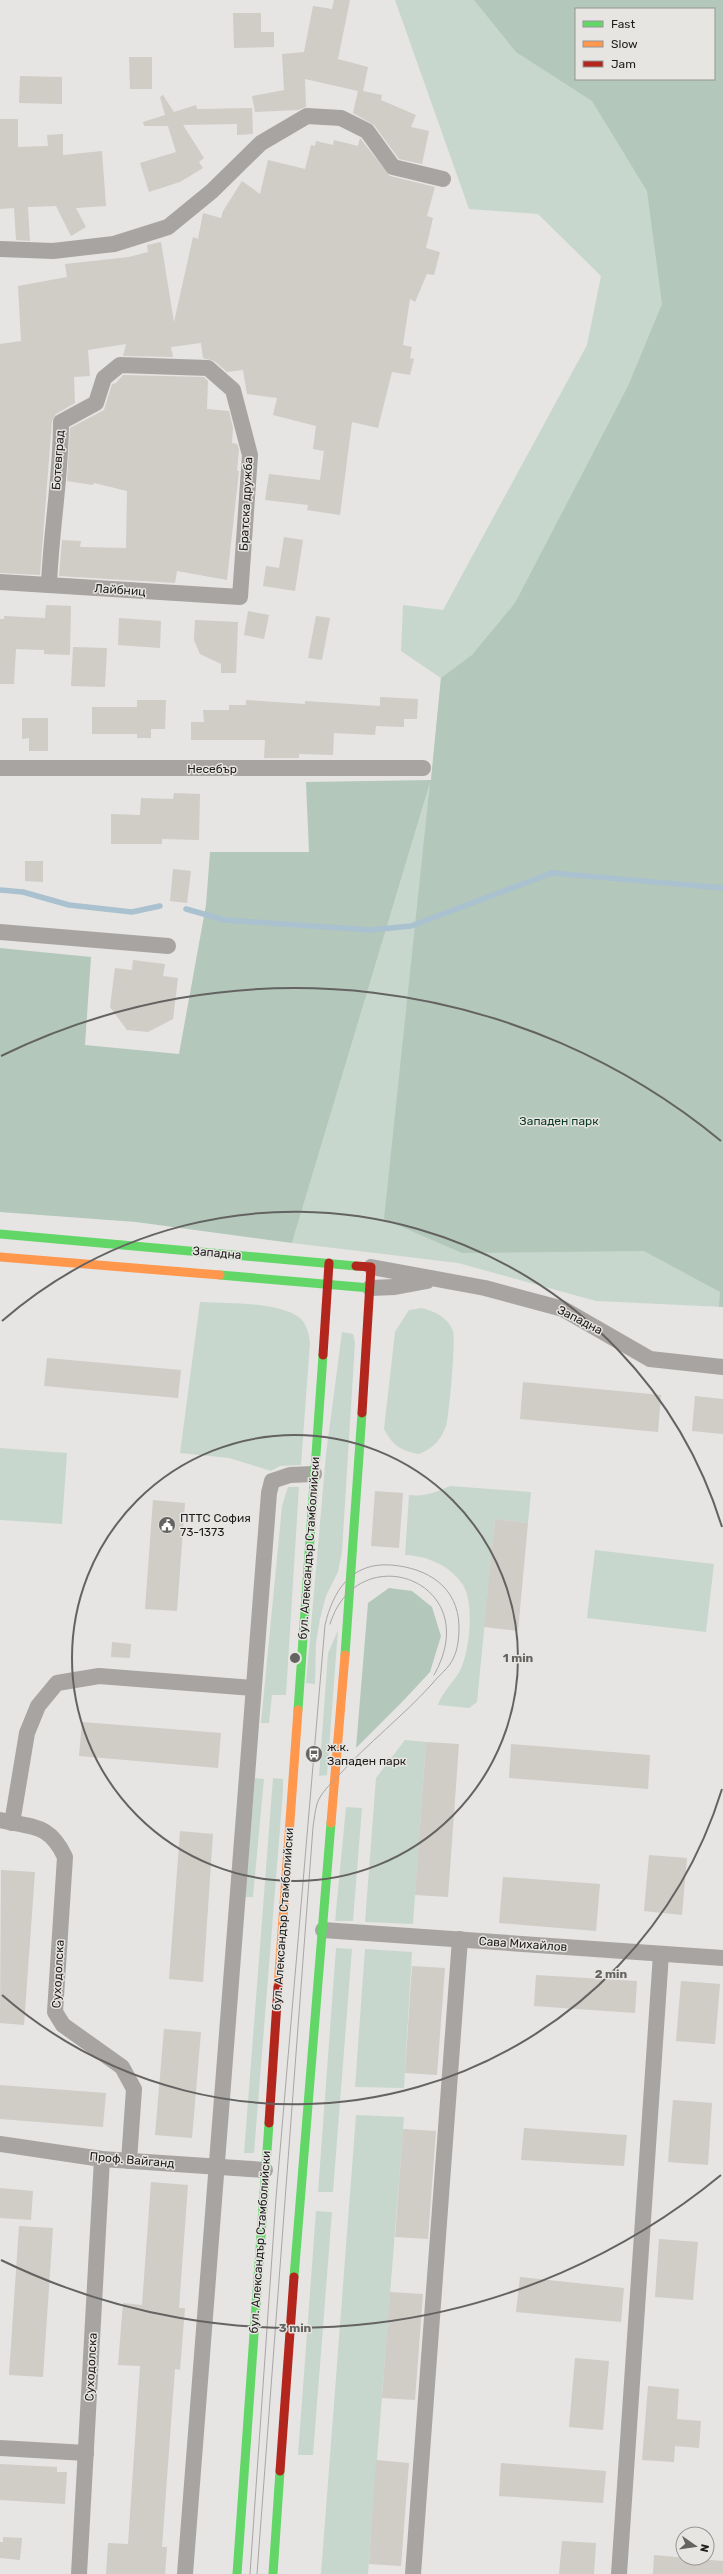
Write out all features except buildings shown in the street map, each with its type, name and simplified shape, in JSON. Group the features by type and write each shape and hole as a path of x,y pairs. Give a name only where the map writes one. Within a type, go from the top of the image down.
{"street":[{"path":"0,249 52,251 106,244 168,227 212,191 261,143 307,116 341,118 367,131 393,167 443,179"},
{"name":"Ботевград","path":"48,585 50,539 61,462 61,422 96,403 104,378 120,365"},
{"name":"Братска дружба","path":"120,365 208,368 233,390 250,455 240,597"},
{"name":"Лайбниц","path":"0,582 240,597"},
{"name":"Несебър","path":"0,768 423,768"},
{"path":"0,932 168,946"},
{"name":"Западна","path":"0,1234 371,1268 432,1280 485,1288 563,1309 650,1359 723,1367"},
{"name":"Западна","path":"0,1257 370,1288 395,1287 432,1280"},
{"name":"бул. Александър Стамболийски","path":"237,2574 328,1264"},
{"path":"273,2574 301,2172 323,1930 371,1268"},
{"path":"185,2574 215,2166 253,1688 271,1487 272,1480 280,1477 314,1474"},
{"path":"6,1822 27,1733 38,1706 57,1682 99,1676 253,1688"},
{"name":"Суходолска","path":"6,1822 43,1829 57,1840 66,1857 54,2012 63,2025 122,2066 134,2089 129,2160"},
{"name":"Сава Михайлов","path":"323,1930 723,1958"},
{"path":"414,2574 460,1939"},
{"path":"619,2574 662,1954"},
{"name":"Проф. Вайганд","path":"0,2144 102,2159 265,2170"},
{"name":"Суходолска","path":"79,2574 102,2159"},
{"path":"0,2448 86,2453"}],"green space":[{"name":"Западен парк","path":"395,0 723,0 723,1307 596,1301 458,1263 292,1243 431,780 441,678 401,651 403,605 443,610 587,345 601,276 538,214 469,209"},
{"name":"Западен парк","path":"474,0 723,0 723,1307 719,1307 720,1292 644,1251 462,1253 384,1219 430,783 292,1243 136,1222 0,1212 0,948 91,957 85,1045 179,1054 206,905 210,852 309,852 306,782 431,780 441,678 472,655 515,603 628,386 662,304 647,191 592,101 516,52"},
{"path":"200,1302 266,1306 279,1309 300,1318 306,1326 310,1343 301,1465 280,1466 271,1471 229,1458 180,1453"},
{"path":"422,1308 436,1313 448,1322 453,1331 454,1348 446,1426 442,1436 436,1443 419,1454 398,1447 394,1444 384,1429 395,1332 409,1310"},
{"path":"342,1332 353,1334 355,1343 342,1552 338,1572 326,1596 320,1619 316,1643 315,1684 306,1683 326,1454"},
{"path":"0,1448 67,1453 62,1524 0,1520"},
{"path":"450,1486 531,1492 528,1523 495,1519 477,1702 469,1708 438,1705 443,1695 460,1671 465,1658 469,1636 470,1613 469,1602 463,1585 452,1572 445,1567 422,1557 405,1555 409,1495 425,1495"},
{"path":"288,1487 299,1487 286,1695 272,1695 269,1723 261,1723 282,1506"},
{"path":"595,1550 714,1564 706,1632 587,1618"},
{"path":"389,1588 412,1591 432,1607 441,1636 430,1672 356,1748 368,1603"},
{"path":"338,1630 327,1775 319,1776 328,1653"},
{"path":"405,1740 426,1742 413,1924 365,1922 376,1778"},
{"path":"255,1778 264,1779 253,1897 245,1897"},
{"path":"273,1778 283,1779 283,1791 254,2153 244,2153"},
{"path":"346,1807 362,1808 353,1921 335,1921"},
{"path":"336,1948 352,1949 333,2192 318,2192"},
{"path":"365,1949 412,1952 404,2088 355,2087"},
{"path":"356,2115 404,2117 368,2574 321,2574"},
{"path":"316,2211 332,2212 313,2455 298,2455"}],"waterway":[{"path":"186,909 225,920 370,930 411,926 552,873 723,888"},
{"path":"0,890 23,892 69,905 132,912 160,906"}],"tram line":[{"path":"250,2574 276,2198 325,1625 333,1601 346,1581 365,1568 377,1565 391,1565 417,1570 429,1575 447,1590 453,1600 457,1612 459,1626 458,1643 453,1659 446,1669 421,1696 350,1763 323,1792 317,1804 313,1827 257,2574"},
{"path":"330,1624 345,1597 366,1581 389,1576 412,1581 432,1594 444,1615 446,1642 434,1675"}],"traffic: fast":[{"path":"0,1234 356,1266"},
{"path":"220,1275 370,1288"},
{"path":"298,1710 323,1355"},
{"path":"345,1655 362,1413"},
{"path":"294,2277 331,1823"},
{"path":"237,2574 269,2123"},
{"path":"273,2574 280,2471"}],"traffic: slow":[{"path":"0,1257 220,1275"},
{"path":"331,1823 345,1655"},
{"path":"278,1987 298,1710"}],"traffic: jam":[{"path":"323,1355 329,1263"},
{"path":"356,1266 371,1267 362,1413"},
{"path":"269,2123 278,1987"},
{"path":"280,2471 294,2277"}],"place":[{"name":"ПТТС София 73-1373","path":"167,1525"},
{"name":"ж.к. Западен парк","path":"314,1754"}]}
